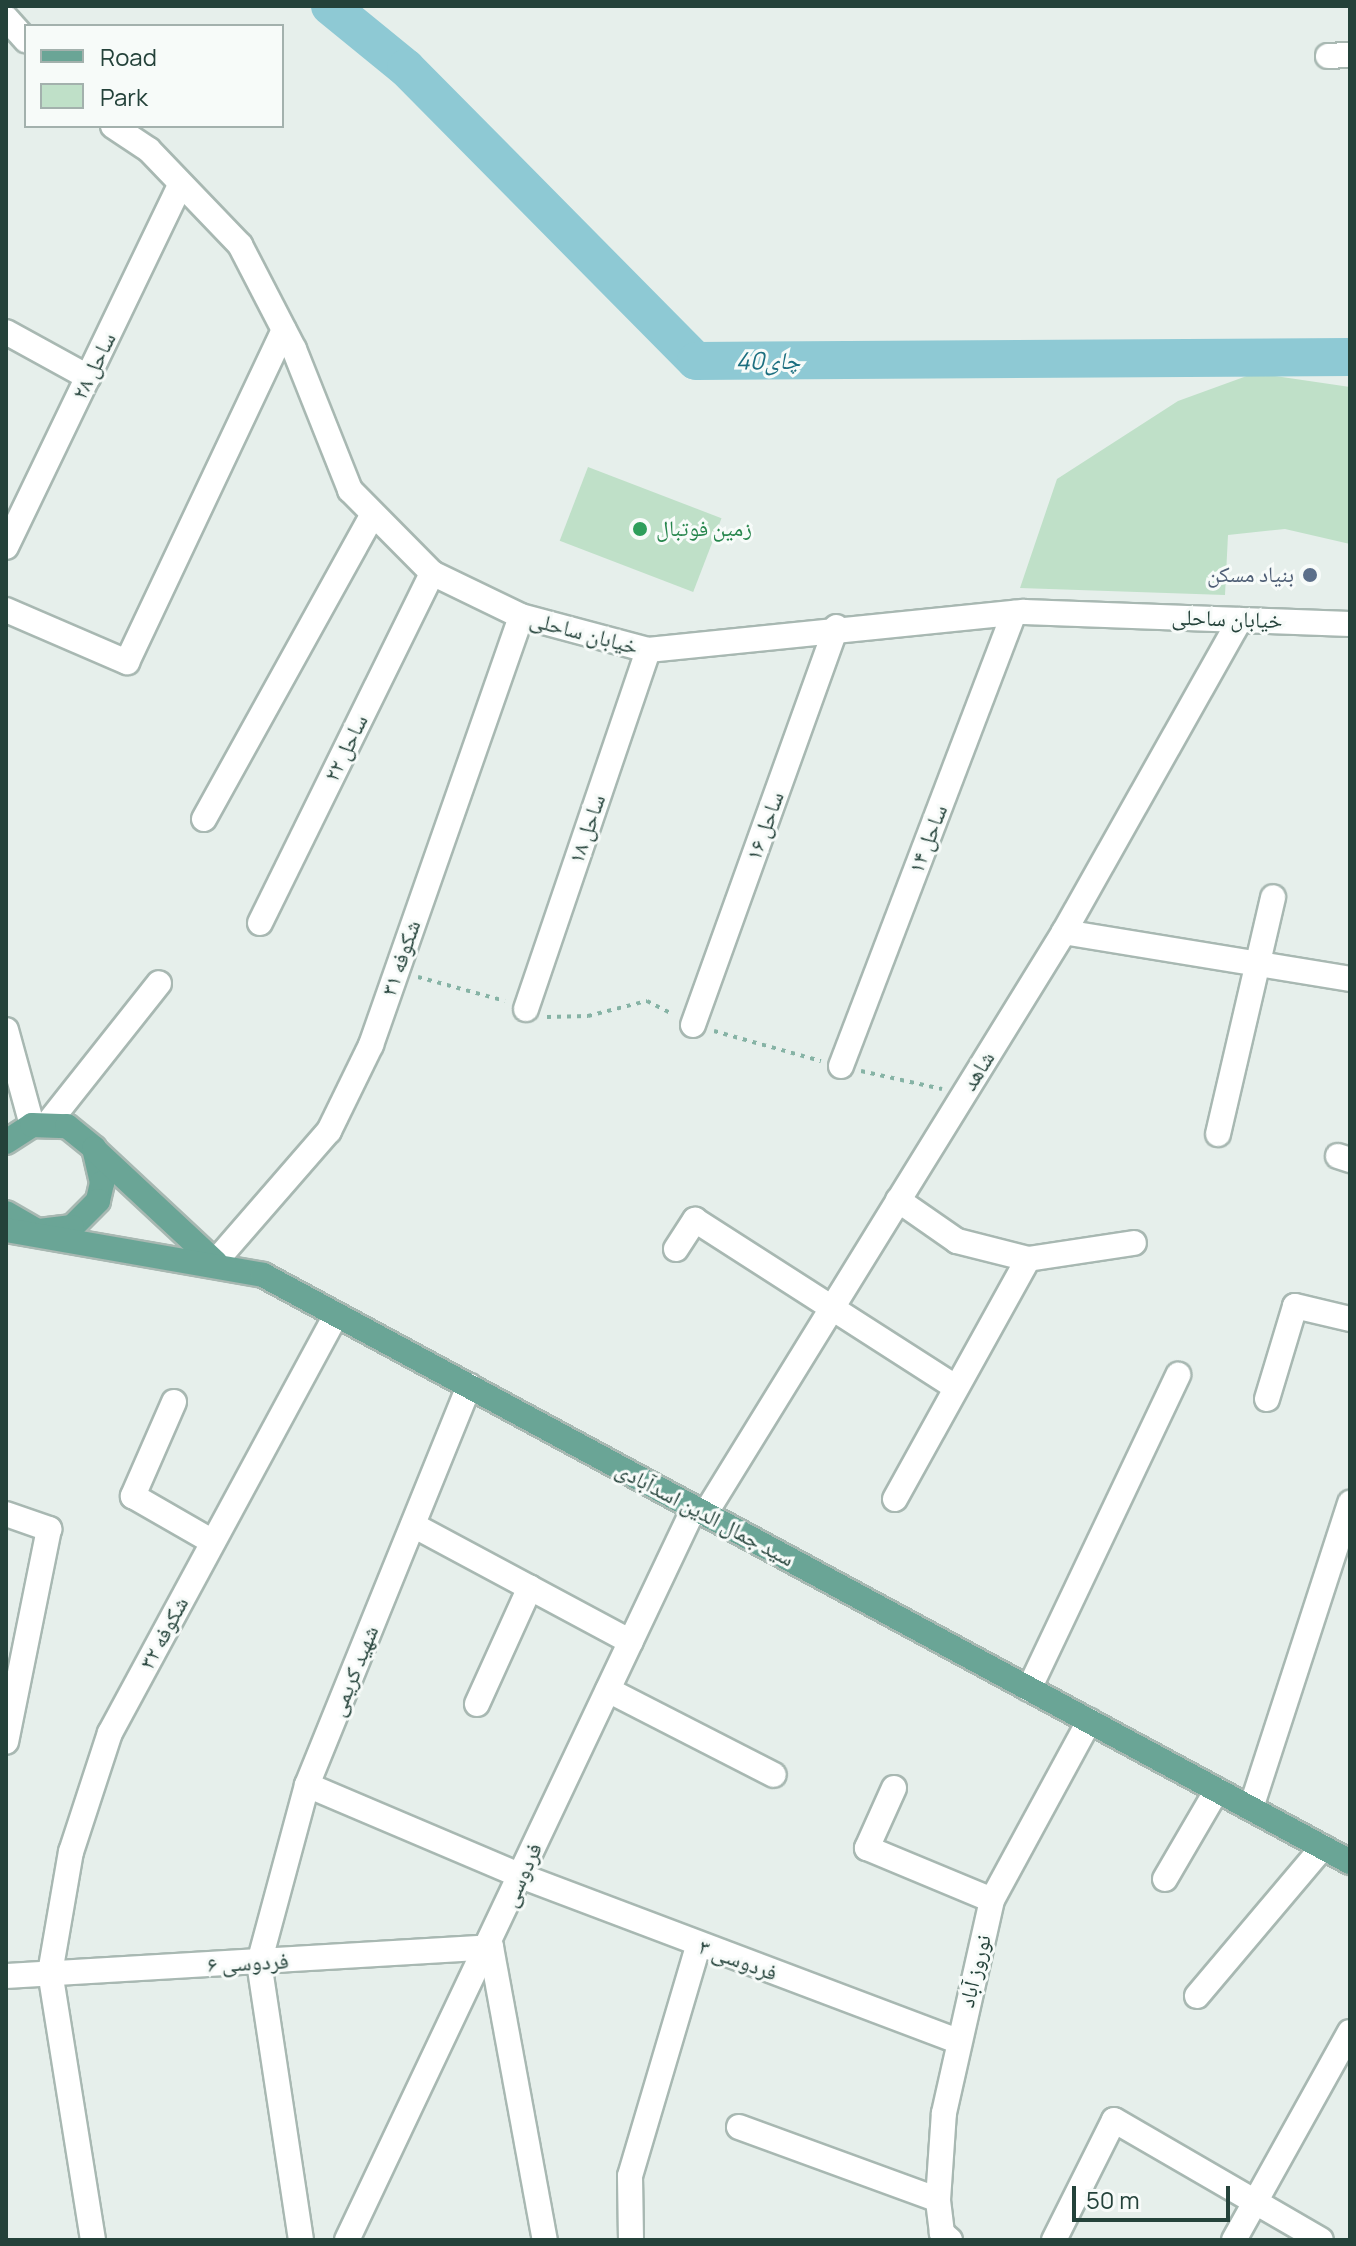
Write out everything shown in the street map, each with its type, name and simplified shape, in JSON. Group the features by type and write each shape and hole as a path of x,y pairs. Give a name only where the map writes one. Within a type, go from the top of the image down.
{"main road":[{"path":"6,1142 40,1124 67,1126 215,1262"},
{"path":"6,1230 37,1231 72,1227 98,1201 101,1165 94,1148"},
{"path":"6,1213 37,1231"},
{"name":"سید جمال الدین اسدآبادی","path":"37,1231 215,1262 263,1275 1349,1859"}],"street":[{"path":"6,18 24,38"},
{"name":"خیابان ساحلی","path":"115,128 180,185 240,245 284,330 350,490 372,516 432,573 521,616 648,650 715,648 836,627 1014,613 1350,624"},
{"name":"ساحل ۲۸","path":"6,547 180,185"},
{"path":"6,610 127,662 284,330"},
{"path":"6,332 88,377"},
{"path":"204,819 372,516"},
{"name":"ساحل ۲۲","path":"260,923 432,573"},
{"name":"ساحل ۱۴","path":"841,1066 1014,613"},
{"name":"شکوفه ۳۱","path":"215,1262 329,1131 371,1045 521,616"},
{"name":"شاهد","path":"700,1511 831,1309 1064,932 1240,620"},
{"name":"ساحل ۱۶","path":"693,1025 836,627"},
{"name":"ساحل ۱۸","path":"526,1009 648,650"},
{"path":"1218,1134 1273,897"},
{"path":"1064,932 1350,979"},
{"path":"6,1030 40,1124 159,983"},
{"path":"898,1200 957,1241 1028,1259 1134,1243"},
{"path":"676,1249 695,1220 955,1387"},
{"path":"895,1499 1028,1259"},
{"path":"1267,1399 1295,1306 1350,1319"},
{"name":"شکوفه ۳۲","path":"93,2240 50,1973 71,1852 110,1733 336,1315"},
{"path":"1029,1689 1178,1375"},
{"name":"شهید کریمی","path":"259,1963 307,1785 469,1386"},
{"path":"174,1402 133,1496 213,1542"},
{"path":"1251,1808 1350,1503"},
{"name":"فردوسی","path":"347,2240 491,1947 631,1642 700,1511"},
{"path":"6,1514 49,1529 6,1742"},
{"path":"413,1525 631,1642"},
{"path":"477,1704 530,1587"},
{"path":"608,1690 774,1775"},
{"name":"نوروز آباد","path":"943,2238 938,2200 957,2041 992,1900 1089,1721"},
{"name":"فردوسی ۳","path":"307,1785 521,1876 698,1946 957,2041"},
{"path":"894,1788 867,1848 992,1900"},
{"path":"1165,1879 1217,1790"},
{"path":"1197,1996 1323,1847"},
{"path":"631,2240 630,2176 698,1946"},
{"path":"491,1947 545,2240"},
{"name":"فردوسی ۶","path":"6,1976 491,1947"},
{"path":"259,1963 301,2240"},
{"path":"1234,2240 1350,2032"},
{"path":"1054,2240 1114,2120 1321,2240"},
{"path":"739,2127 938,2200"}],"green space":[{"path":"1255,373 1350,387 1350,544 1285,529 1228,535 1225,595 1020,588 1057,479 1178,401"},
{"name":"زمین فوتبال","path":"588,467 722,518 693,592 560,541"}],"waterway":[{"name":"40چای","path":"330,6 406,68 696,361 1350,357"}],"place":[{"name":"زمین فوتبال","path":"640,529"},
{"name":"بنیاد مسکن","path":"1310,575"}]}
